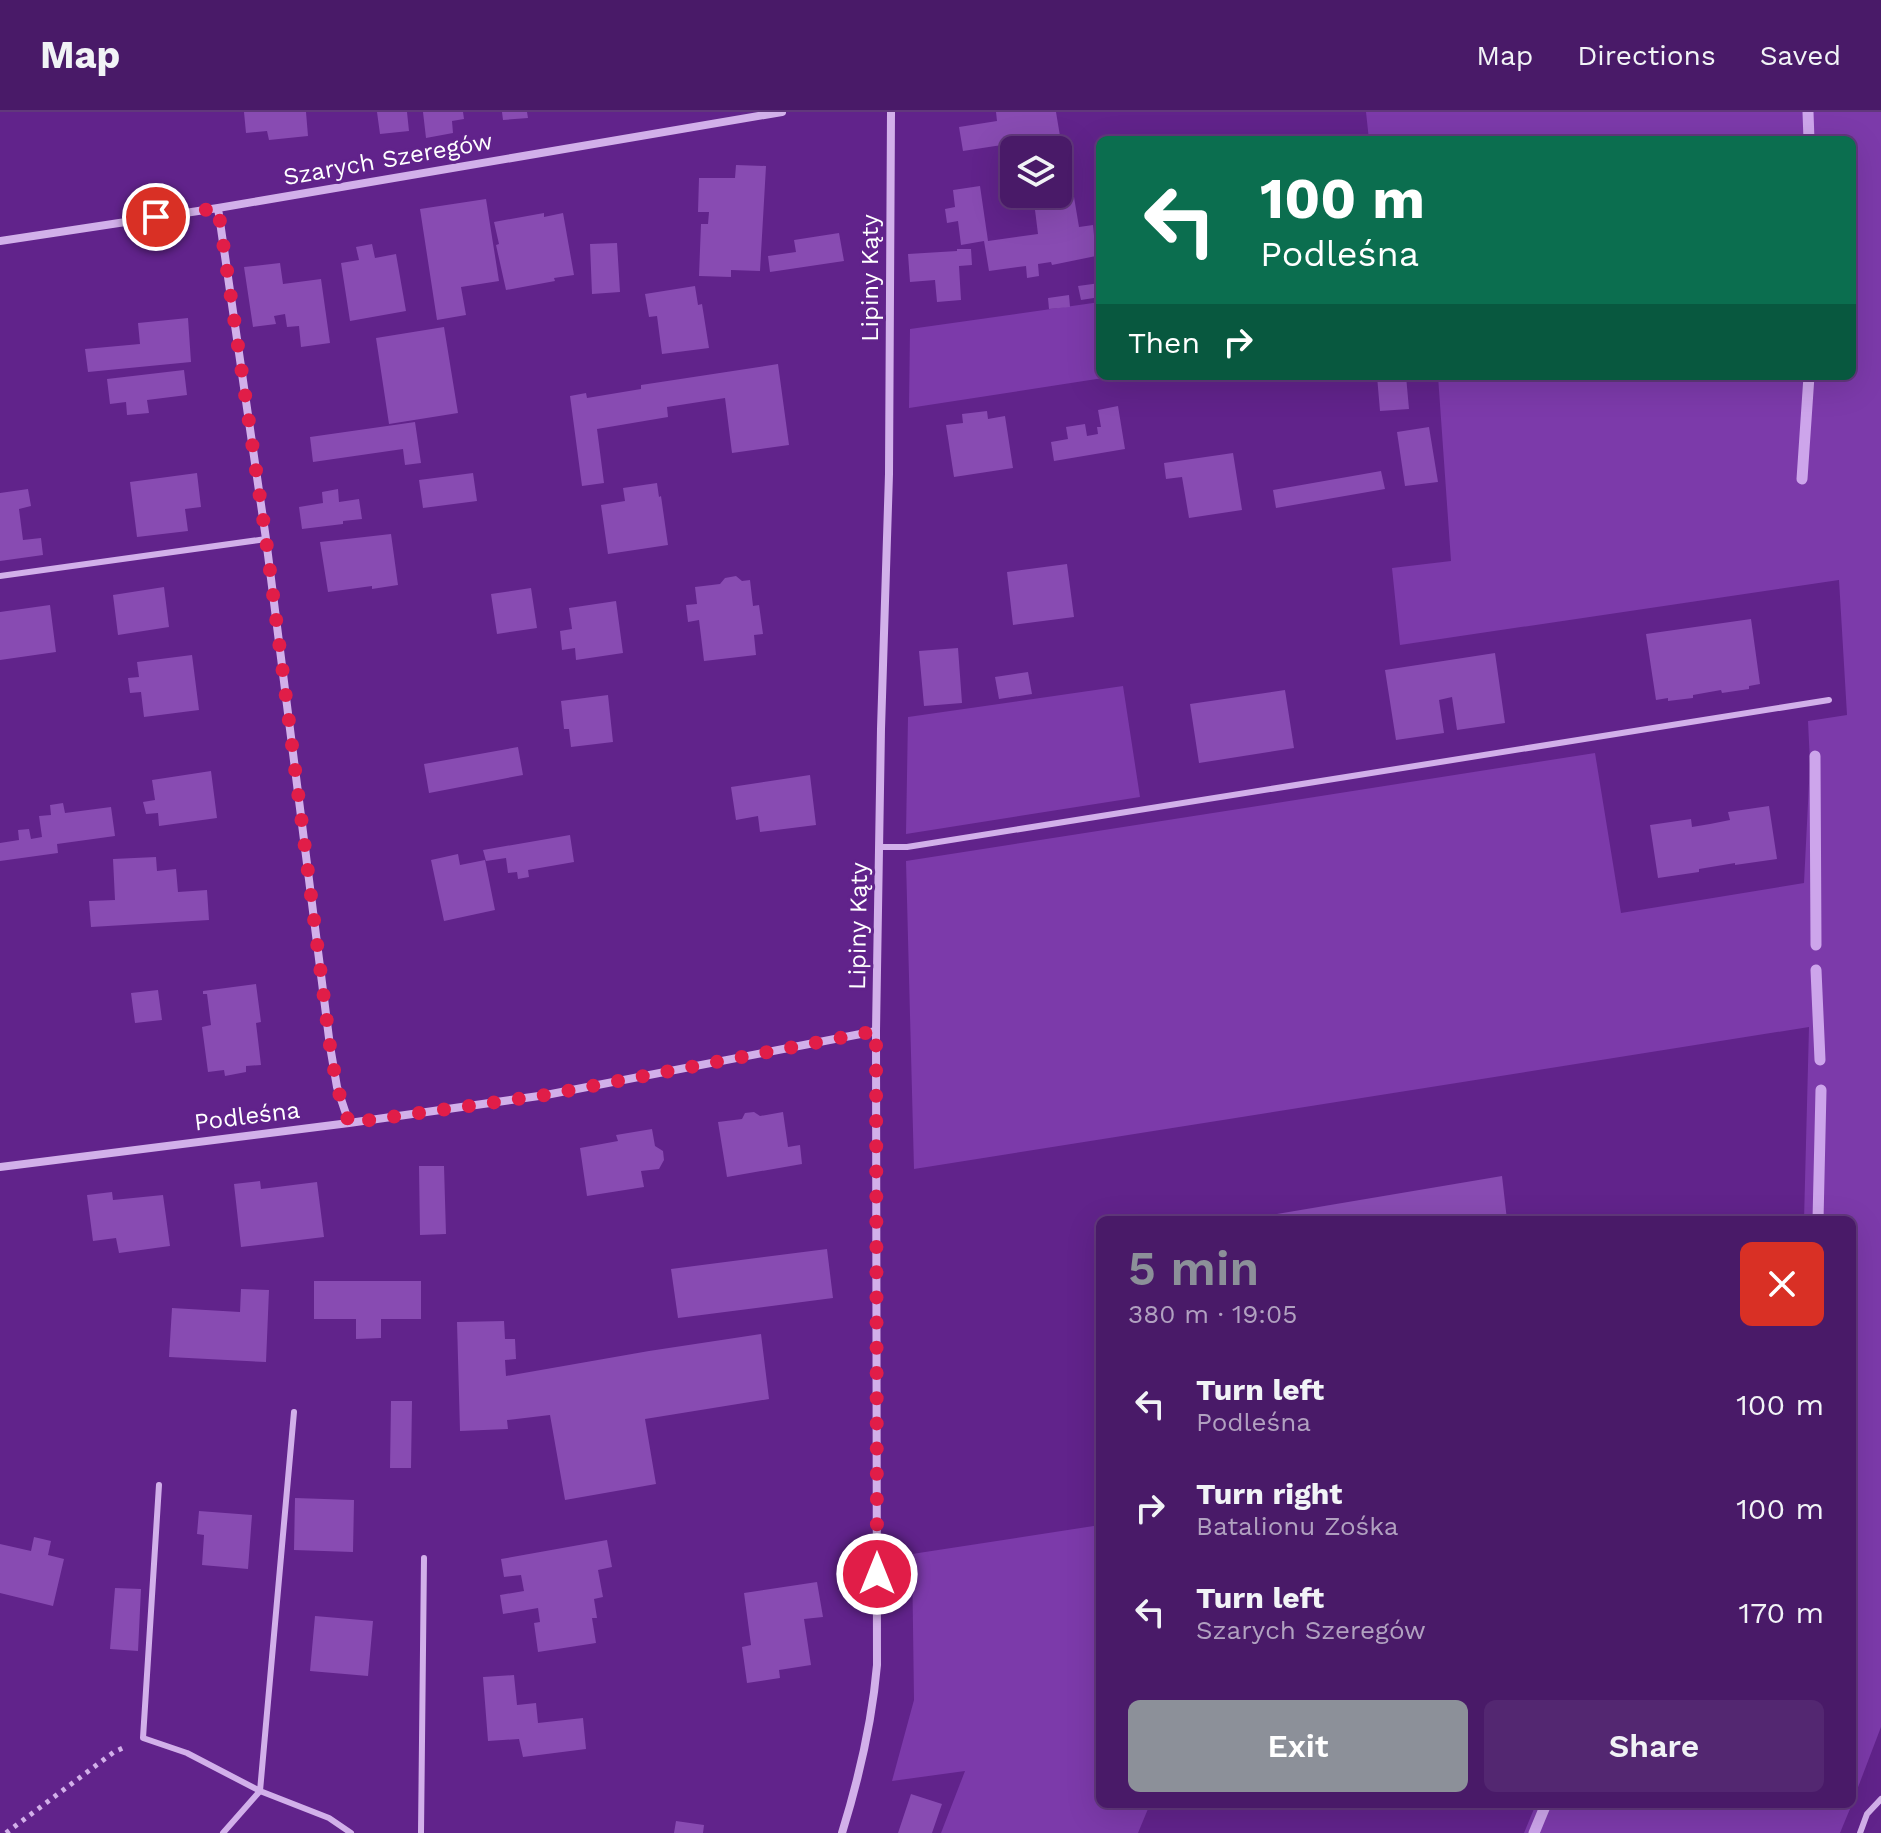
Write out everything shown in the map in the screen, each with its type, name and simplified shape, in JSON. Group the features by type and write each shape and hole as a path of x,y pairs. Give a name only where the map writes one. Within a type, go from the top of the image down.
{"street":[{"name":"Szarych Szeregów","path":"0,241 218,208 782,112"},
{"name":"Lipiny Kąty","path":"842,1833 870,1721 877,1665 876,1031 889,474 891,112"},
{"path":"218,208 266,539 330,1046 337,1087 349,1123"},
{"name":"Podleśna","path":"0,1167 546,1095 876,1031"}],"lane":[{"path":"0,576 266,539"},
{"path":"879,847 907,847 1829,700"},
{"path":"223,1833 260,1791 294,1412"},
{"path":"159,1485 143,1738 187,1753 260,1791 329,1818 351,1833"},
{"path":"421,1833 424,1558"},
{"path":"1860,1833 1867,1814 1881,1799"}],"path":[{"path":"6,1833 114,1752 143,1738"}],"shaded area":[{"path":"1366,112 1881,112 1881,1727 1856,1793 1856,1216 1804,1216 1809,1027 914,1169 906,861 1595,753 1621,913 1804,883 1810,763 1808,721 1847,715 1839,580 1400,645 1392,568 1451,561 1438,380 1856,380 1856,136 1369,136"},
{"path":"1096,303 1096,379 909,408 910,329"},
{"path":"1123,686 1140,797 906,834 908,717"},
{"path":"1096,1526 1096,1808 1148,1808 1138,1833 941,1833 965,1771 892,1781 914,1700 912,1554"},
{"path":"1534,1808 1850,1808 1840,1833 1524,1833"}],"building":[{"path":"244,112 306,112 308,136 269,140 267,131 246,133"},
{"path":"377,112 407,112 409,131 380,134"},
{"path":"423,112 463,112 464,119 452,121 453,133 426,138"},
{"path":"502,112 527,112 528,118 503,120"},
{"path":"996,112 1056,112 1060,136 1000,136 1000,145 963,151 959,127 997,121"},
{"path":"736,165 766,166 760,271 731,270 731,277 699,276 701,224 708,224 709,212 698,212 699,178 735,178"},
{"path":"980,186 988,241 1038,234 1035,208 1072,208 1074,197 1079,227 1093,225 1096,256 1052,265 1051,262 1038,264 1039,276 1027,278 1026,266 989,271 984,241 961,245 958,221 947,223 945,209 955,207 953,190"},
{"path":"486,199 499,281 461,287 466,315 437,320 420,209"},
{"path":"544,213 544,217 563,213 574,275 506,290 494,222"},
{"path":"839,233 844,261 770,272 768,256 796,252 794,240"},
{"path":"617,243 620,292 592,294 590,244"},
{"path":"372,244 375,258 396,254 406,311 350,321 341,263 359,260 356,247"},
{"path":"971,249 972,265 959,266 961,300 937,302 935,280 910,282 908,254"},
{"path":"280,263 283,284 321,279 330,343 301,347 299,326 287,327 285,314 274,316 276,324 253,327 244,267"},
{"path":"1096,284 1096,298 1081,300 1078,286"},
{"path":"695,286 698,305 702,304 709,348 662,354 657,316 649,317 645,294"},
{"path":"1069,295 1070,307 1049,309 1048,298"},
{"path":"188,318 191,362 88,372 85,349 140,344 138,323"},
{"path":"444,327 458,413 389,424 376,338"},
{"path":"778,364 789,445 732,453 725,398 667,407 668,417 597,429 604,483 582,486 570,396 586,393 587,398 641,389 641,385"},
{"path":"184,370 187,395 147,400 149,413 127,415 126,402 110,404 107,379"},
{"path":"1377,380 1406,380 1409,409 1380,411"},
{"path":"1118,406 1125,449 1054,461 1051,442 1068,439 1066,427 1085,424 1087,436 1098,434 1097,427 1101,427 1098,410"},
{"path":"987,411 988,419 1005,416 1013,468 954,477 946,425 963,423 962,414"},
{"path":"415,422 421,463 405,465 403,449 313,462 310,437"},
{"path":"1429,427 1438,482 1405,486 1397,432"},
{"path":"1233,453 1242,510 1189,518 1182,477 1166,479 1164,463"},
{"path":"1381,471 1385,489 1276,508 1273,490"},
{"path":"197,473 201,507 185,509 188,531 137,537 130,482"},
{"path":"473,473 477,501 423,508 419,480"},
{"path":"657,483 668,545 608,554 601,505 625,501 623,488"},
{"path":"28,489 31,506 19,509 23,540 41,538 43,555 0,561 0,493"},
{"path":"338,489 339,502 359,499 362,519 302,529 299,507 323,503 322,492"},
{"path":"391,534 398,585 328,592 320,542"},
{"path":"1067,564 1074,617 1013,625 1007,572"},
{"path":"736,576 742,581 750,580 753,606 759,605 763,634 754,635 756,655 704,661 699,620 688,622 686,605 697,604 695,587 720,584 725,578"},
{"path":"164,587 169,627 118,635 113,595"},
{"path":"531,588 537,628 497,634 491,594"},
{"path":"616,601 623,653 576,660 575,648 562,650 560,631 572,629 569,608"},
{"path":"50,605 56,652 0,660 0,612"},
{"path":"1751,619 1760,684 1749,686 1749,689 1693,695 1693,698 1656,700 1646,634"},
{"path":"958,648 962,703 924,706 919,651"},
{"path":"1495,653 1505,723 1457,730 1452,697 1439,700 1444,733 1396,740 1385,670"},
{"path":"192,655 199,710 144,717 141,692 130,693 128,678 139,677 137,662"},
{"path":"1028,672 1032,694 999,699 995,677"},
{"path":"1285,690 1294,748 1199,763 1190,704"},
{"path":"608,695 613,742 571,747 569,729 564,729 561,701"},
{"path":"518,747 523,775 429,793 424,764"},
{"path":"211,771 217,818 159,826 158,813 146,814 143,802 155,800 152,780"},
{"path":"810,775 816,825 760,832 758,816 736,820 731,787"},
{"path":"63,803 65,813 111,807 115,836 57,844 58,853 0,861 0,843 19,840 18,830 29,829 31,839 42,837 39,816 51,815 50,805"},
{"path":"1769,806 1777,859 1735,863 1658,878 1650,825 1691,819 1692,827 1730,820 1728,812"},
{"path":"570,835 574,862 528,870 529,877 518,879 517,872 508,873 506,858 486,861 483,850"},
{"path":"458,854 460,865 485,860 495,910 444,921 431,860"},
{"path":"156,857 157,871 176,869 178,892 207,890 209,920 91,927 89,901 115,900 113,859"},
{"path":"256,984 261,1022 256,1023 261,1065 246,1066 246,1072 225,1076 224,1070 208,1072 202,1027 211,1025 207,994 203,991"},
{"path":"158,990 162,1020 135,1023 131,993"},
{"path":"754,1112 760,1116 783,1112 788,1147 800,1145 802,1164 727,1177 718,1122 742,1119 745,1113"},
{"path":"652,1129 655,1146 663,1151 664,1160 659,1169 641,1171 644,1187 587,1196 580,1148 618,1141 616,1135"},
{"path":"419,1166 444,1166 446,1234 420,1235"},
{"path":"1502,1176 1507,1216 1271,1216"},
{"path":"260,1181 261,1189 317,1182 324,1237 241,1247 234,1184"},
{"path":"112,1192 113,1200 163,1195 170,1246 119,1253 116,1238 93,1241 87,1195"},
{"path":"827,1249 833,1298 678,1318 671,1269"},
{"path":"314,1281 421,1281 421,1319 381,1319 381,1338 356,1339 356,1319 314,1319"},
{"path":"241,1289 269,1290 266,1362 169,1357 172,1308 240,1312"},
{"path":"504,1321 505,1339 515,1339 516,1359 505,1360 506,1376 761,1334 769,1399 645,1419 656,1484 565,1500 550,1415 507,1420 508,1429 460,1431 457,1322"},
{"path":"391,1401 412,1401 411,1468 390,1468"},
{"path":"295,1498 354,1500 353,1552 294,1550"},
{"path":"199,1511 252,1515 248,1569 202,1565 204,1535 197,1534"},
{"path":"34,1537 51,1541 48,1555 64,1559 53,1606 0,1593 0,1544 31,1551"},
{"path":"607,1540 612,1567 598,1570 603,1597 594,1599 597,1618 592,1618 596,1643 538,1652 534,1623 540,1622 538,1608 503,1614 500,1595 524,1591 521,1575 504,1577 501,1559"},
{"path":"817,1582 823,1617 804,1619 811,1665 779,1670 780,1678 747,1683 742,1647 751,1645 744,1593"},
{"path":"115,1588 141,1589 138,1651 110,1649"},
{"path":"315,1616 373,1621 368,1676 310,1671"},
{"path":"514,1675 517,1705 536,1703 538,1723 583,1718 586,1749 523,1757 519,1739 488,1741 483,1677"},
{"path":"911,1794 942,1804 932,1833 898,1833"},
{"path":"676,1821 704,1825 703,1833 674,1833"}],"waterway":[{"path":"1808,112 1809,136"},
{"path":"1802,479 1809,380"},
{"path":"1815,756 1816,945"},
{"path":"1816,970 1820,1060"},
{"path":"1818,1216 1821,1090"},
{"path":"1534,1833 1544,1808"}],"route":[{"path":"156,217 218,208 266,539 330,1046 337,1087 349,1123 546,1095 876,1031 877,1574"}]}
